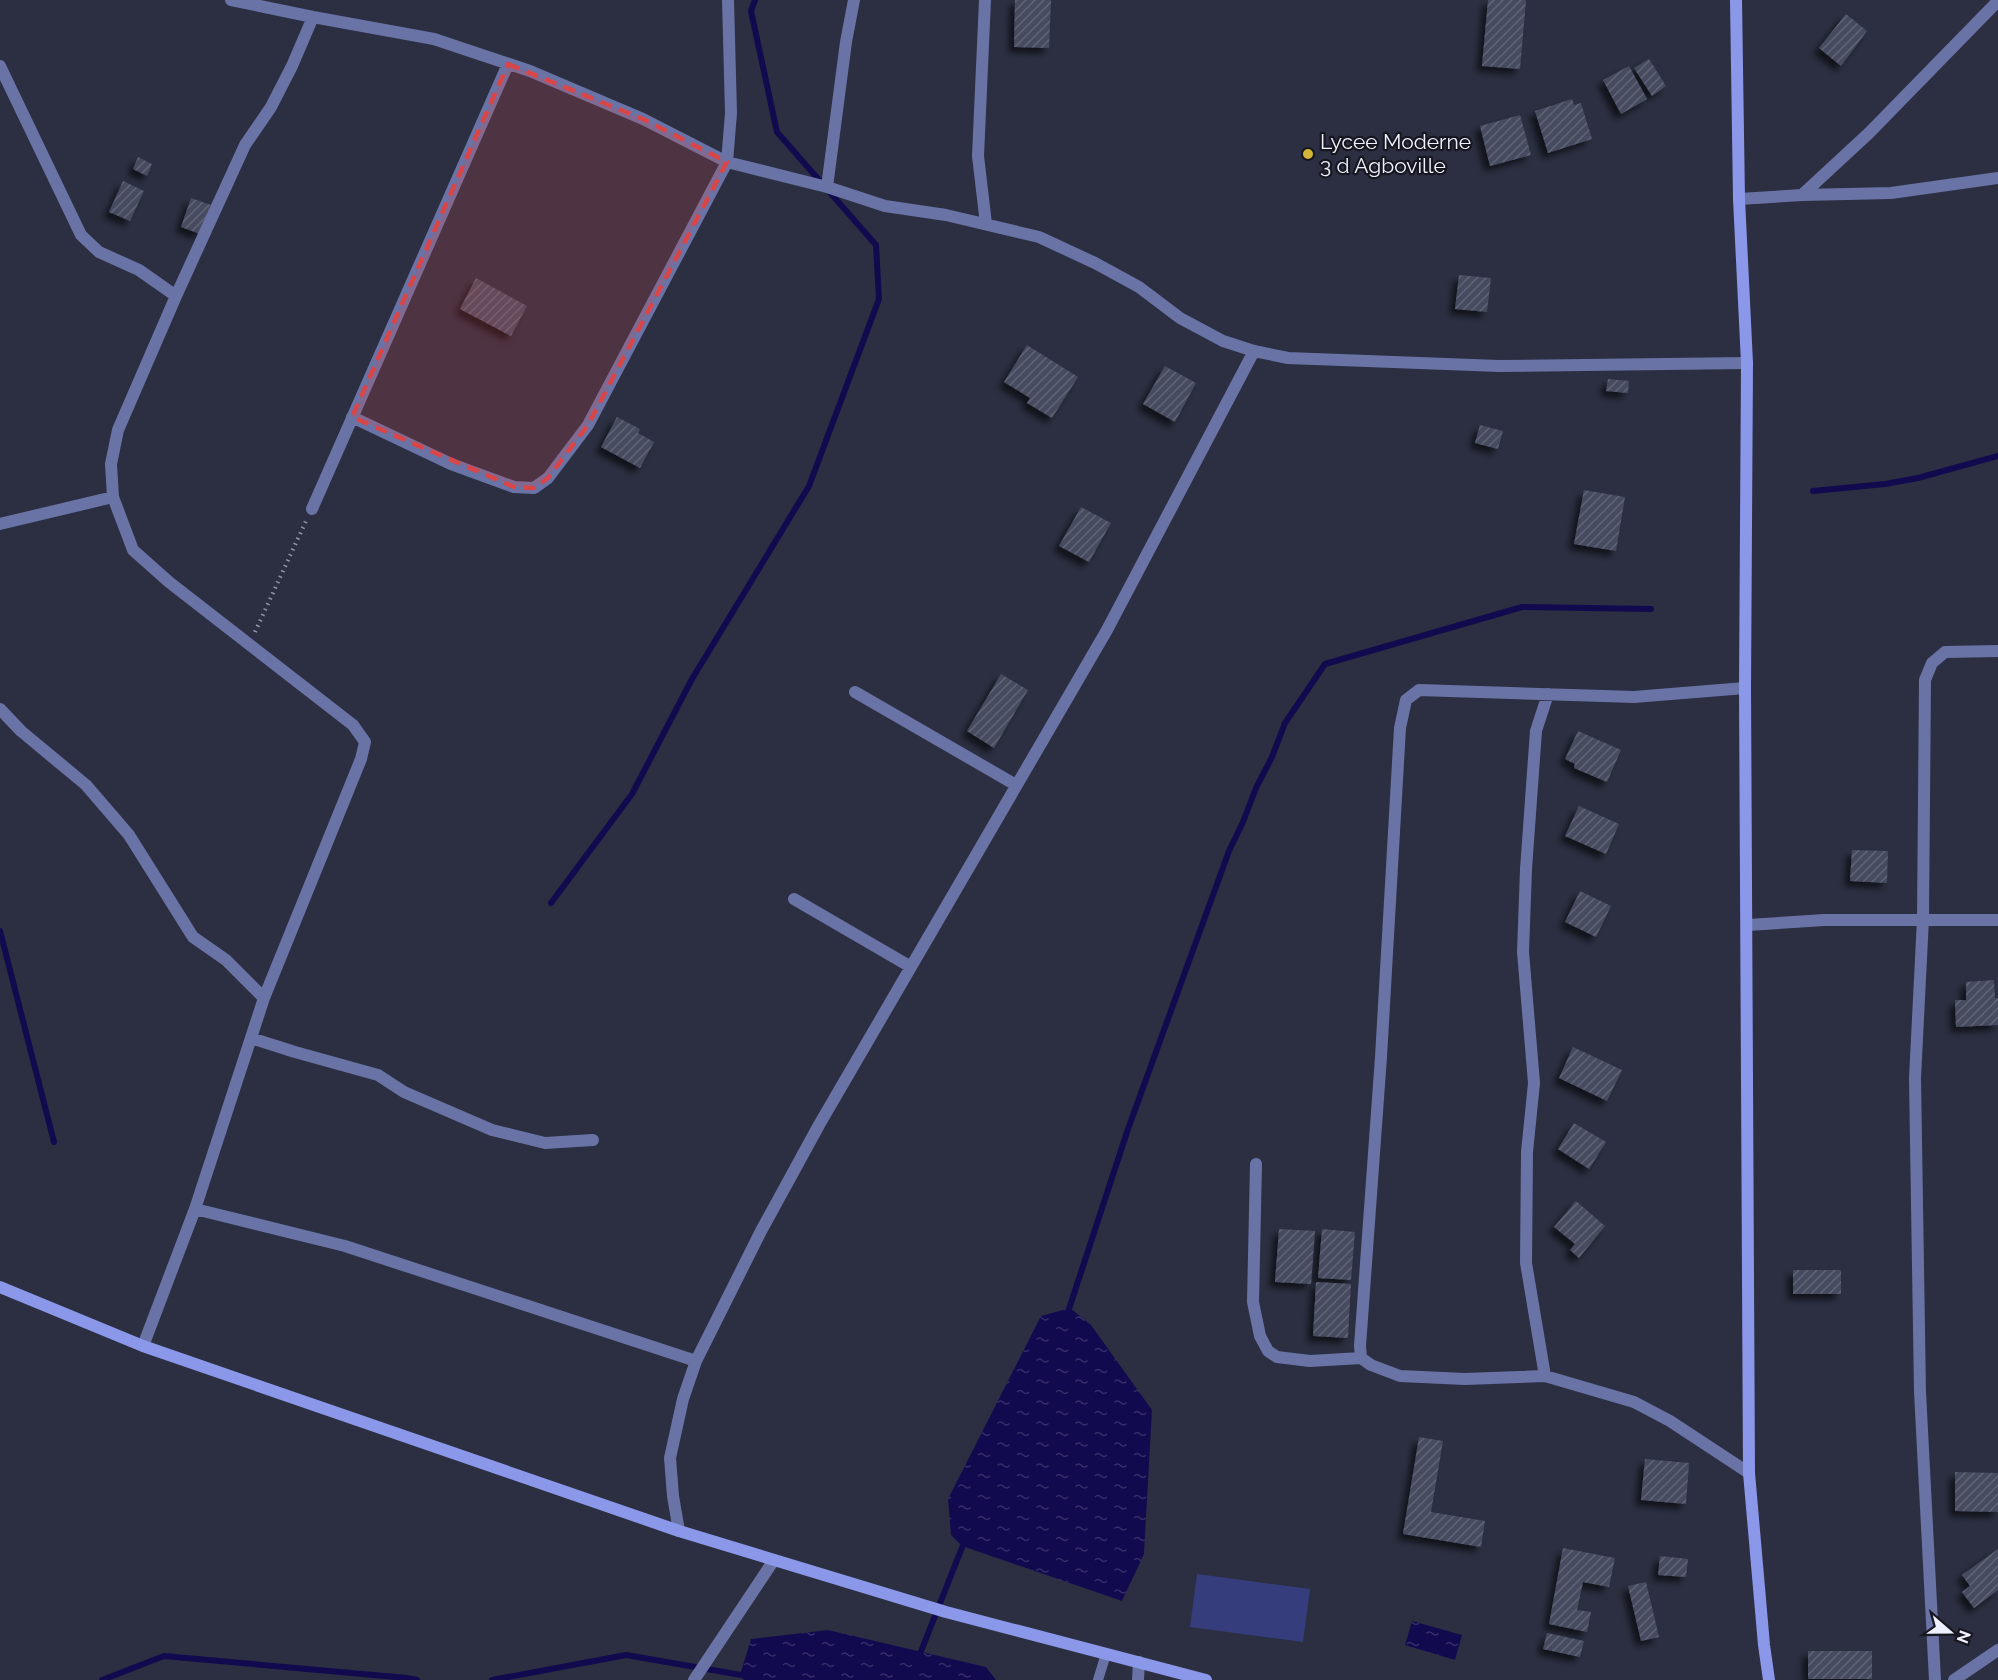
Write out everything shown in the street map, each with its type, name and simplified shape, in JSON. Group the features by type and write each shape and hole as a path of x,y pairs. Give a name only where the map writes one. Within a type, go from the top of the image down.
{"main road":[{"path":"1736,0 1739,200 1747,363 1745,688 1749,1473 1769,1680"},
{"path":"0,1287 143,1346 679,1531 946,1612 1206,1680"}],"street":[{"path":"231,0 266,4 313,17 434,39 508,64 643,119 727,162 885,206 946,215 1040,237 1139,287 1180,318 1223,341 1254,351 1288,358 1499,366 1747,363"},
{"path":"352,417 451,464 514,487 534,488 548,478 588,425 727,162 731,112 728,0"},
{"path":"827,188 846,42 854,0"},
{"path":"985,0 978,156 986,224"},
{"path":"1802,195 1869,133 1998,1"},
{"path":"143,1346 195,1209 264,998 361,759 364,742 353,725 169,582 133,550 113,497 111,464 118,430 176,296 245,145 271,107 313,17"},
{"path":"312,509 508,64"},
{"path":"0,66 81,235 99,252 139,270 176,296"},
{"path":"1739,200 1802,195 1891,193 1998,178"},
{"path":"679,1531 670,1458 683,1399 696,1361 761,1231 803,1154 1107,630 1254,351"},
{"path":"0,524 113,497"},
{"path":"1935,1680 1920,1392 1916,1078 1923,919 1925,681 1932,663 1945,652 1998,651"},
{"path":"1361,1358 1400,728 1407,700 1419,690 1634,697 1745,688"},
{"path":"855,692 1016,785"},
{"path":"1545,1376 1526,1263 1527,1152 1534,1083 1523,952 1526,869 1536,731 1548,694"},
{"path":"0,709 21,731 86,785 129,835 193,937 226,960 264,998"},
{"path":"794,899 911,968"},
{"path":"1748,926 1824,920 1998,920"},
{"path":"251,1038 378,1075 405,1092 492,1130 545,1143 593,1140"},
{"path":"1256,1164 1253,1302 1260,1336 1268,1351 1277,1357 1310,1361 1361,1358 1371,1365 1400,1376 1465,1379 1545,1376 1634,1402 1670,1421 1749,1473"},
{"path":"195,1209 345,1246 696,1361"},
{"path":"694,1680 774,1560"},
{"path":"1954,1680 1998,1650"},
{"path":"1138,1680 1139,1662"}],"lane":[{"path":"1098,1680 1106,1654"}],"path":[{"path":"250,643 312,509"}],"highlighted area":[{"path":"508,64 643,119 727,162 588,425 548,478 534,488 514,487 352,417"}],"shaded area":[{"path":"1197,1574 1310,1589 1303,1642 1190,1627"}],"water":[{"path":"1070,1308 1091,1325 1152,1410 1144,1554 1122,1601 962,1546 951,1535 948,1499 1041,1316"},
{"path":"1412,1621 1462,1635 1455,1660 1405,1645"},
{"path":"828,1630 986,1667 996,1680 744,1680 740,1675 751,1639"}],"building":[{"path":"1015,0 1051,0 1049,48 1014,47"},
{"path":"1488,0 1526,0 1520,69 1482,66"},
{"path":"1846,14 1867,31 1841,66 1819,48"},
{"path":"1649,59 1666,86 1652,96 1634,68"},
{"path":"1629,66 1647,99 1621,114 1603,80"},
{"path":"1572,99 1574,105 1581,103 1592,139 1548,153 1535,111"},
{"path":"1520,115 1531,155 1490,166 1480,126"},
{"path":"138,157 152,164 147,176 133,169"},
{"path":"123,181 144,191 130,221 109,212"},
{"path":"191,198 211,205 200,234 181,227"},
{"path":"1459,275 1491,278 1487,312 1455,309"},
{"path":"476,278 527,306 511,336 460,309"},
{"path":"1027,345 1078,377 1052,418 1027,403 1030,398 1004,382"},
{"path":"1165,366 1196,383 1175,422 1143,404"},
{"path":"1608,379 1629,381 1628,393 1606,391"},
{"path":"617,417 640,429 638,433 654,442 640,468 601,447"},
{"path":"1480,425 1503,431 1498,449 1475,443"},
{"path":"1584,490 1625,497 1616,551 1574,544"},
{"path":"1081,507 1111,523 1089,562 1059,546"},
{"path":"1001,674 1028,690 994,748 967,731"},
{"path":"1578,731 1621,750 1607,782 1574,768 1575,764 1565,759"},
{"path":"1579,806 1619,824 1606,854 1565,836"},
{"path":"1852,850 1888,851 1887,883 1850,881"},
{"path":"1580,891 1611,906 1596,937 1565,922"},
{"path":"1994,980 1995,998 1998,998 1998,1025 1956,1027 1955,1000 1966,1000 1966,982"},
{"path":"1573,1047 1622,1070 1607,1101 1559,1078"},
{"path":"1574,1123 1606,1142 1589,1169 1558,1149"},
{"path":"1576,1201 1605,1226 1579,1258 1570,1250 1575,1244 1554,1227"},
{"path":"1279,1229 1315,1231 1311,1284 1275,1282"},
{"path":"1322,1229 1355,1232 1351,1280 1318,1278"},
{"path":"1793,1270 1841,1270 1841,1294 1793,1294"},
{"path":"1316,1282 1351,1284 1348,1338 1313,1336"},
{"path":"1419,1437 1443,1441 1431,1512 1485,1521 1481,1547 1403,1534"},
{"path":"1645,1459 1689,1463 1686,1504 1641,1500"},
{"path":"1955,1472 1998,1473 1998,1512 1955,1511"},
{"path":"1563,1548 1615,1558 1609,1587 1583,1582 1577,1610 1591,1612 1587,1632 1549,1624"},
{"path":"1998,1549 1998,1590 1974,1608 1962,1592 1970,1586 1962,1575"},
{"path":"1660,1556 1688,1559 1686,1577 1658,1575"},
{"path":"1646,1582 1659,1637 1641,1641 1628,1586"},
{"path":"1547,1633 1584,1641 1580,1657 1543,1649"},
{"path":"1808,1651 1872,1651 1872,1679 1808,1679"}],"waterway":[{"path":"551,903 632,794 692,679 809,486 879,299 876,245 777,132 751,11 755,0"},
{"path":"1813,491 1885,484 1918,478 1998,456"},
{"path":"1067,1315 1128,1129 1229,851 1285,723 1325,664 1522,607 1651,609"},
{"path":"0,931 54,1142"},
{"path":"918,1659 965,1540"},
{"path":"492,1680 626,1655 747,1676"},
{"path":"102,1680 164,1656 417,1680"}],"place":[{"name":"Lycee Moderne 3 d Agboville","path":"1308,154"}]}
